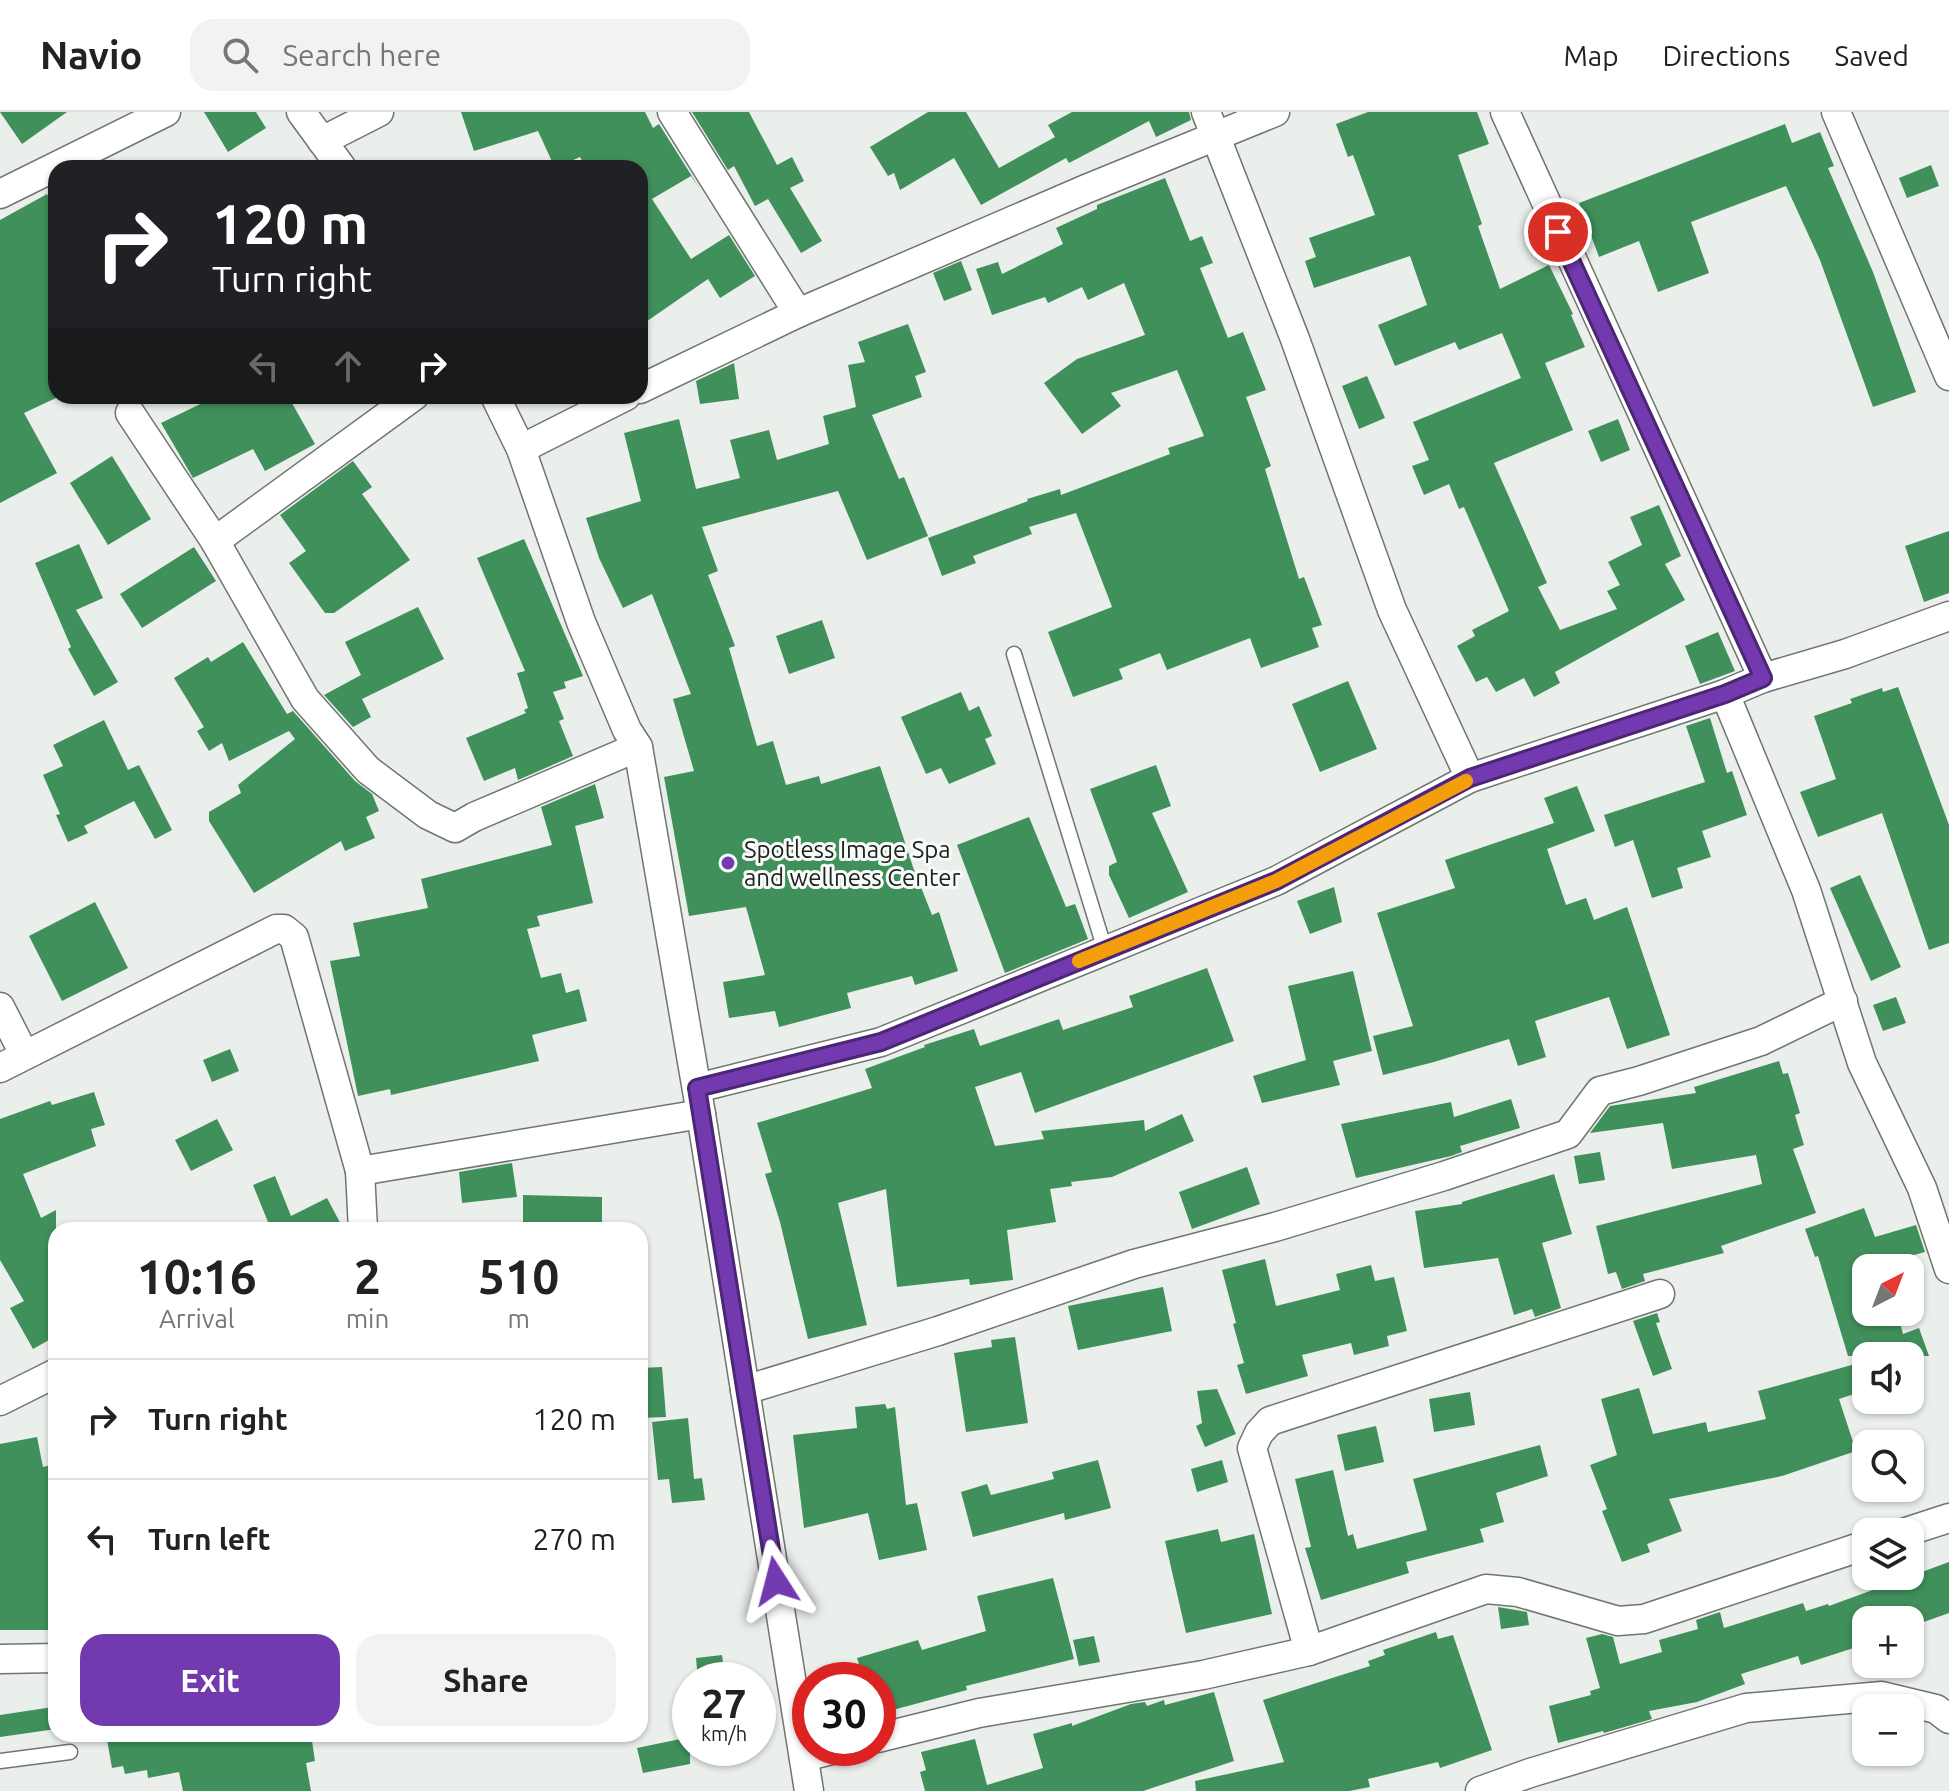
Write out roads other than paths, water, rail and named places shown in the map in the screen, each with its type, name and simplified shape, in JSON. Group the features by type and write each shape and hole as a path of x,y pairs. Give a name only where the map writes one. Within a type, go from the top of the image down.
{"street":[{"path":"69,160 166,112"},
{"path":"301,112 336,160"},
{"path":"322,141 379,112"},
{"path":"672,112 798,313"},
{"path":"648,385 1211,123 1275,112"},
{"path":"1505,112 1763,678"},
{"path":"1836,112 1949,376"},
{"path":"1211,123 1295,339 1392,610 1470,778"},
{"path":"0,194 48,170"},
{"path":"215,541 403,404"},
{"path":"499,404 521,449 581,622 627,730 638,747 699,1101 792,1682"},
{"path":"521,449 610,404"},
{"path":"130,413 215,541 305,699 368,770 428,815 455,828 638,747"},
{"path":"360,1171 699,1101 881,1042 1276,881 1470,778 1725,694 1763,678 1845,654 1949,616"},
{"path":"1725,694 1806,890 1862,1063 1922,1188 1949,1269"},
{"path":"0,1007 12,1061 276,929 284,929 294,937 360,1171 363,1222"},
{"path":"745,1390 938,1331 1134,1264 1275,1227 1444,1176 1568,1134 1600,1091 1761,1041 1843,1001"},
{"path":"1309,1651 1252,1448 1259,1433 1270,1421 1660,1294"},
{"path":"0,1401 48,1377"},
{"path":"1924,1526 1949,1518"},
{"path":"896,1734 979,1713 1203,1675 1309,1651 1486,1589 1518,1592 1618,1621 1644,1619 1852,1550"},
{"path":"0,1659 48,1658"},
{"path":"1480,1791 1746,1708 1882,1696 1936,1709 1949,1719"},
{"path":"805,1766 809,1791"}],"lane":[{"path":"1014,654 1105,950"},
{"path":"0,1761 70,1752"}],"place":[{"name":"Spotless Image Spa and wellness Center","path":"728,863"}]}
